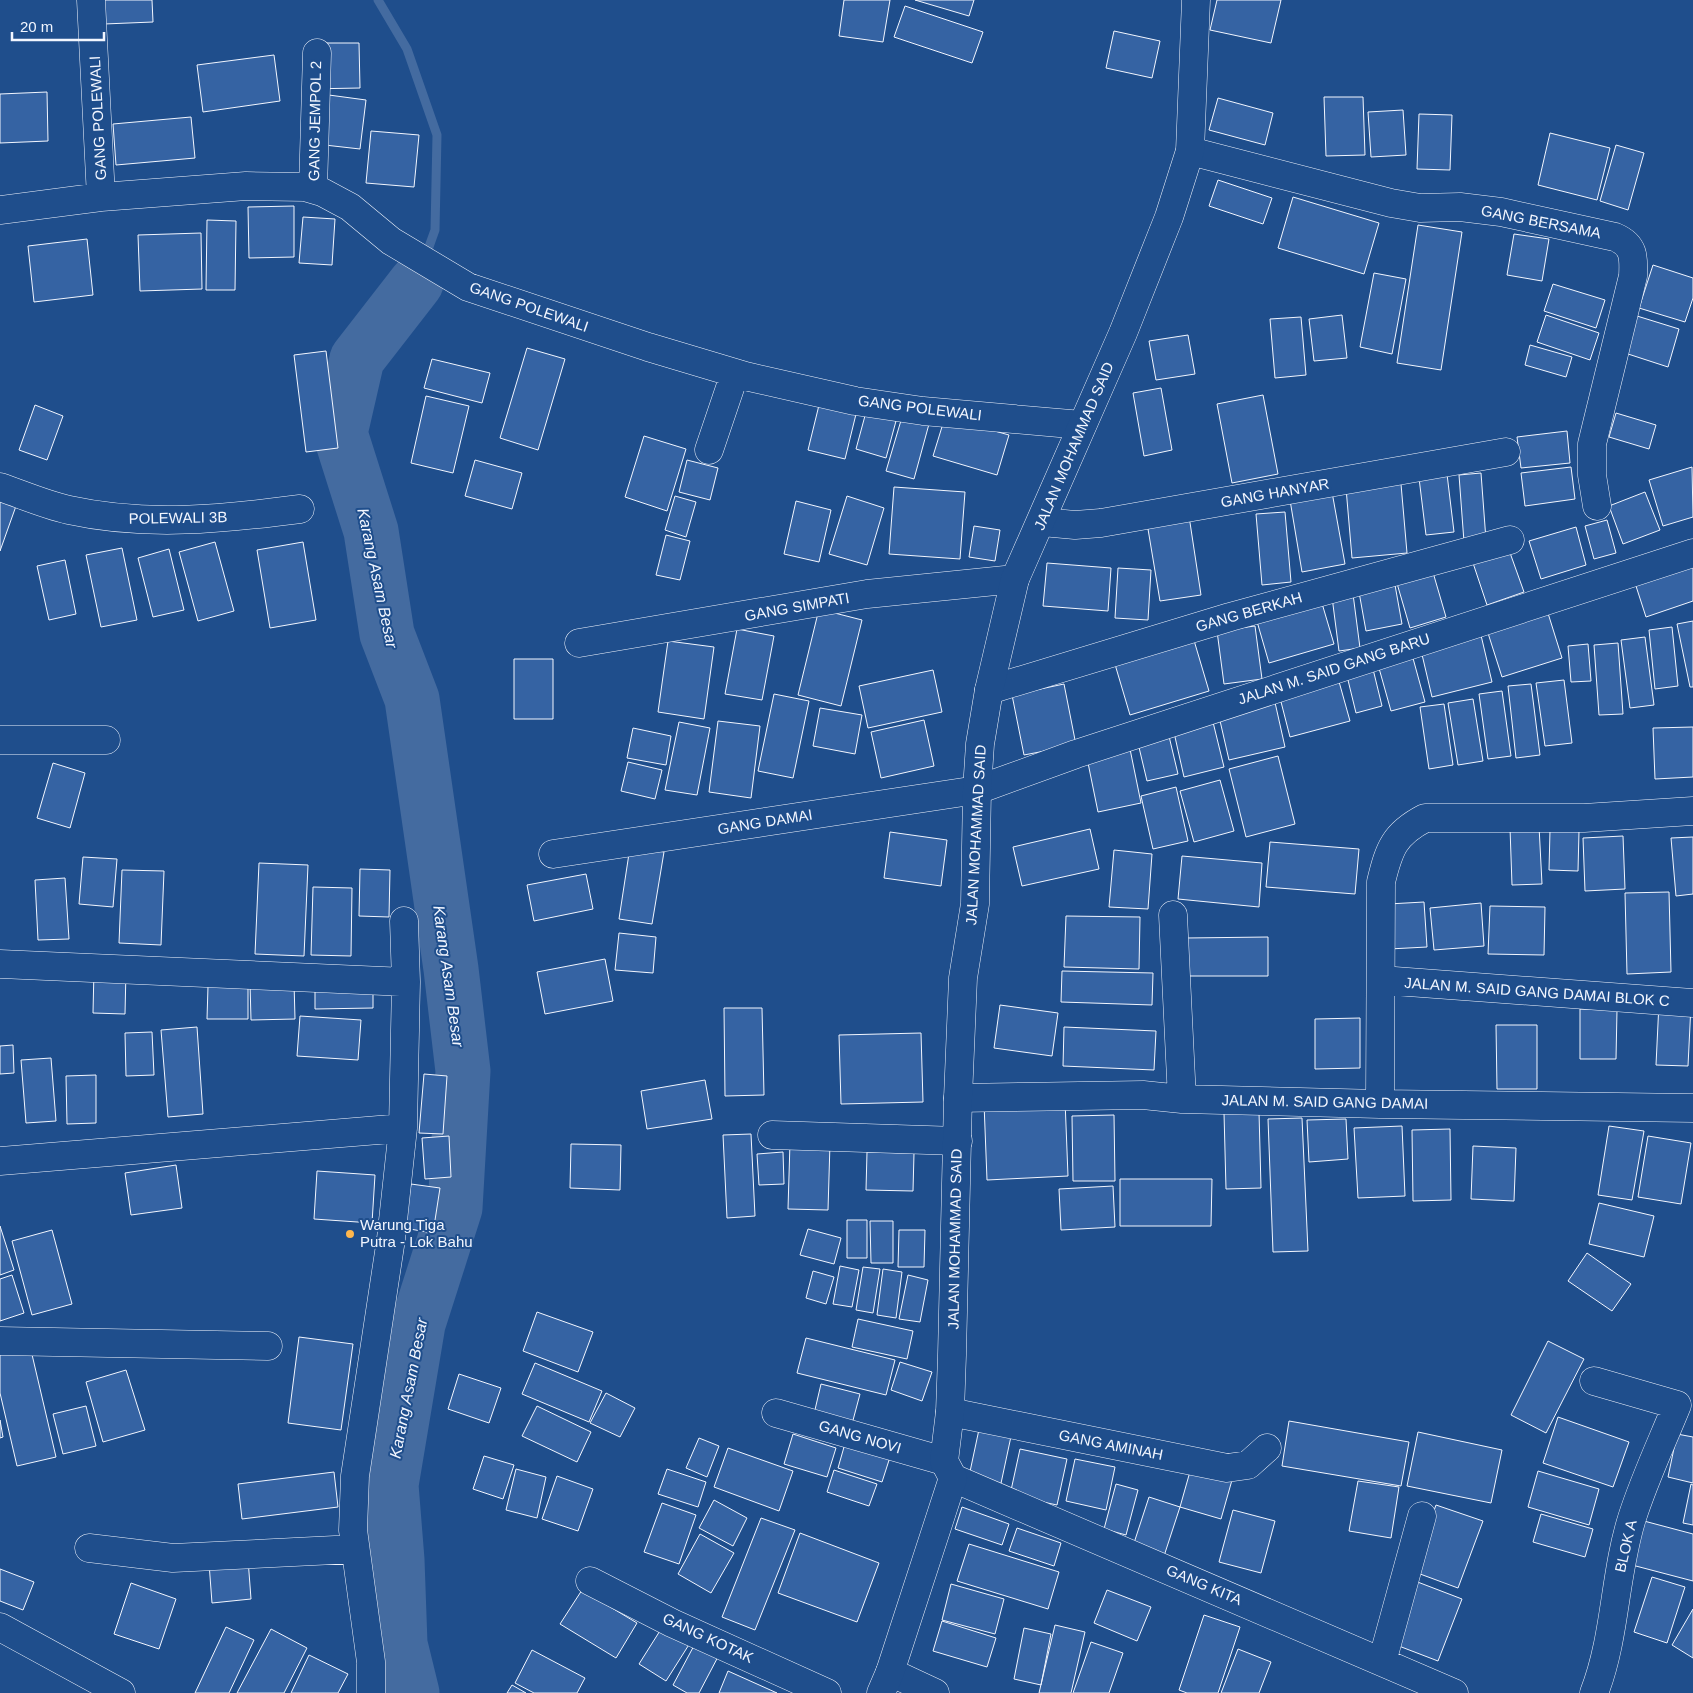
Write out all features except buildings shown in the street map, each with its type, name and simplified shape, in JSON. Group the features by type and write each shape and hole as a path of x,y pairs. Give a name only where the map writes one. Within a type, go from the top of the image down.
{"street":[{"name":"GANG POLEWALI","path":"91,0 101,198 246,186 282,185 313,190 350,207 391,240 468,287 735,373 855,401 923,411 1082,425"},
{"name":"JALAN MOHAMMAD SAID","path":"885,1683 949,1470 958,1098 963,978 975,904 977,790 980,744 989,690 1015,579 1042,522 1123,333 1169,217 1190,152 1196,0"},
{"name":"GANG JEMPOL 2","path":"313,190 317,53"},
{"name":"GANG BERSAMA","path":"1190,152 1391,203 1420,208 1460,207 1501,212 1615,237 1631,247 1634,259 1633,276 1592,444 1592,475 1597,506"},
{"path":"0,210 101,198"},
{"path":"709,450 735,373"},
{"name":"GANG HANYAR","path":"1042,522 1075,525 1101,523 1506,452"},
{"name":"POLEWALI 3B","path":"0,487 68,510 132,520 188,521 300,509"},
{"name":"GANG BERKAH","path":"989,690 1230,617 1510,540"},
{"name":"JALAN M. SAID GANG BARU","path":"977,790 1076,754 1693,553"},
{"name":"GANG SIMPATI","path":"580,643 867,594 1015,579"},
{"path":"0,740 106,740"},
{"name":"GANG DAMAI","path":"553,854 977,790"},
{"path":"1380,1104 1381,882 1388,855 1398,836 1410,826 1425,818 1584,818 1693,811"},
{"path":"1173,915 1182,1099"},
{"path":"371,1693 371,1662 355,1549 355,1476 391,1239 403,1128 406,982 404,921"},
{"path":"0,964 406,982"},
{"name":"JALAN M. SAID GANG DAMAI BLOK C","path":"1381,980 1693,1003"},
{"name":"JALAN M. SAID GANG DAMAI","path":"958,1098 1143,1095 1182,1099 1380,1104 1693,1108"},
{"path":"0,1161 403,1128"},
{"path":"772,1135 958,1142"},
{"path":"0,1341 30,1340 268,1346"},
{"name":"BLOK A","path":"1594,1381 1677,1405 1632,1518 1620,1571 1606,1661 1594,1693"},
{"name":"GANG AMINAH","path":"950,1412 1227,1468 1248,1465 1267,1448"},
{"name":"GANG NOVI","path":"776,1414 949,1470"},
{"name":"GANG KITA","path":"949,1470 1454,1693"},
{"path":"1382,1662 1422,1516"},
{"path":"89,1548 173,1558 355,1549"},
{"name":"GANG KOTAK","path":"590,1581 672,1623 827,1693"},
{"path":"0,1626 121,1693"},
{"path":"885,1683 935,1693"}],"waterway":[{"path":"378,0 407,49 437,135 435,230 416,283"},
{"name":"Karang Asam Besar","path":"412,1693 400,1644 397,1560 391,1485 418,1324 455,1208 463,1071 451,969 412,699 387,634 371,531 340,433 357,359 416,283"}],"place":[{"name":"Warung Tiga Putra - Lok Bahu","path":"350,1234"}]}
